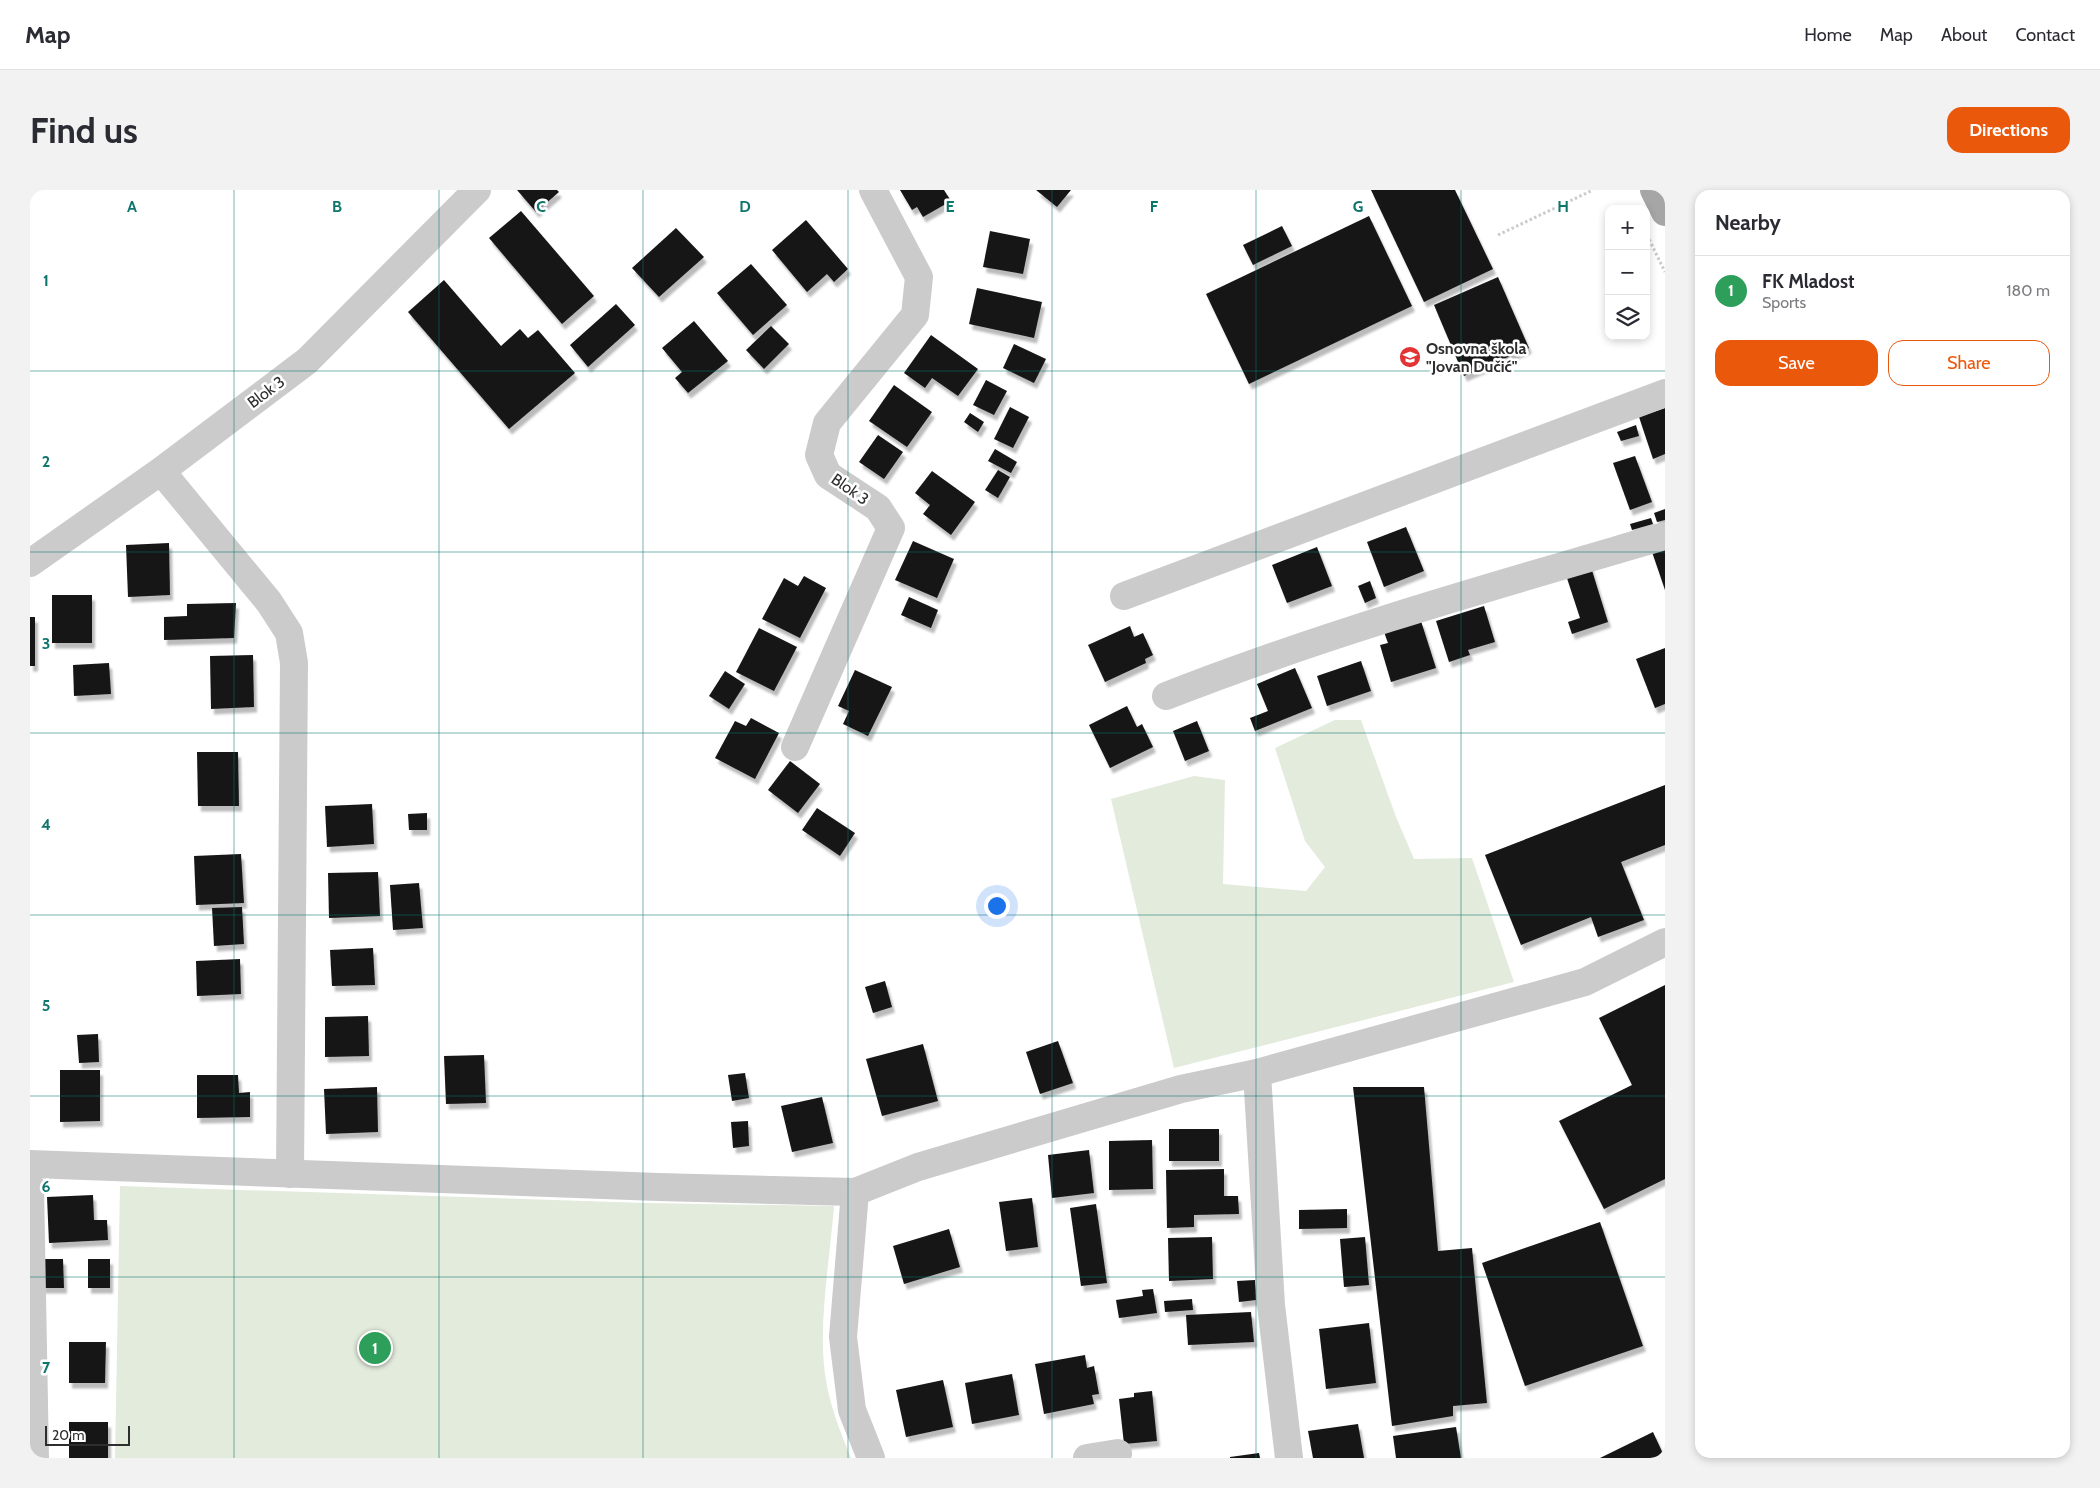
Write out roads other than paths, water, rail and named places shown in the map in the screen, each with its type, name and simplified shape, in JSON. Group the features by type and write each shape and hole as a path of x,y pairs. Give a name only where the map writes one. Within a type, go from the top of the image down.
{"main road":[{"path":"1654,190 1665,212"}],"street":[{"name":"Blok 3","path":"30,563 162,470 307,361 477,190"},
{"name":"Blok 3","path":"795,747 891,528 878,508 828,475 819,455 827,423 915,314 919,278 873,190"},
{"path":"1124,596 1665,393"},
{"path":"162,470 269,602 289,633 294,663 290,1174"},
{"path":"1166,696 1238,668 1423,608 1665,536"},
{"path":"30,1164 855,1192 918,1167 1171,1092 1257,1073 1585,982 1665,942"},
{"path":"1257,1073 1271,1304 1288,1458"},
{"path":"30,1185 35,1458"},
{"path":"855,1192 843,1337 852,1410 871,1458"},
{"path":"1087,1458 1118,1453"}],"place":[{"name":"Osnovna škola \"Jovan Dučić\"","path":"1410,357"},
{"name":"FK Mladost","path":"375,1348"}]}
